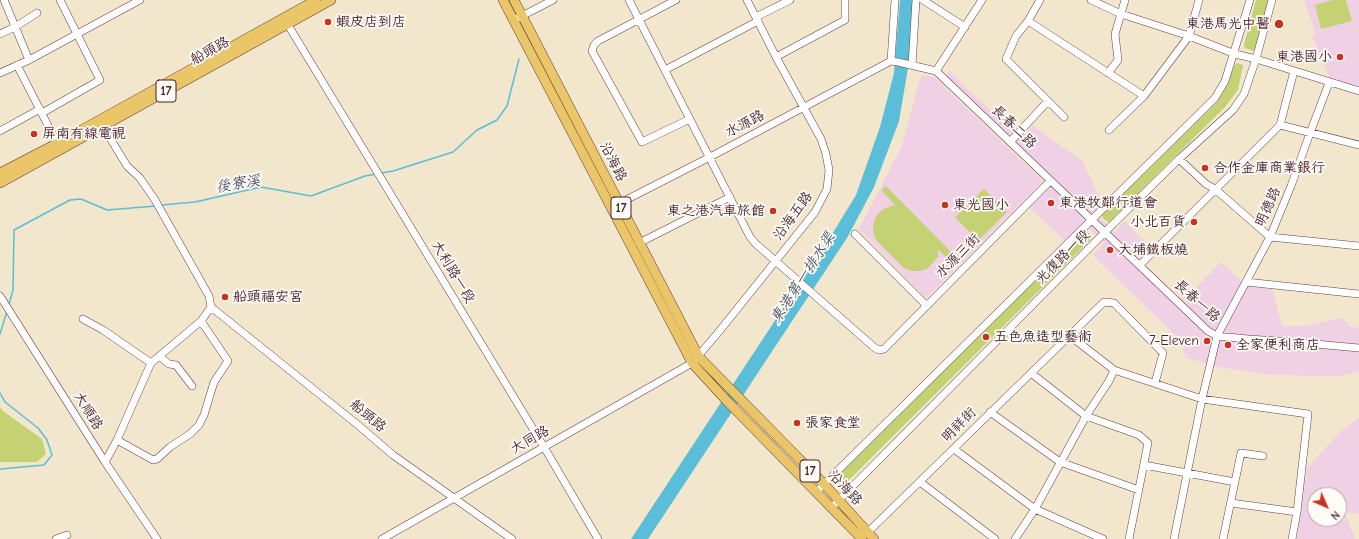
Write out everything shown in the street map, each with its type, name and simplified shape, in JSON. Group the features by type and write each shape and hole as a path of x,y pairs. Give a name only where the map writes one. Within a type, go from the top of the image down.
{"main road":[{"name":"船頭路","path":"286,21 316,0"},
{"name":"船頭路","path":"0,183 59,146 100,123 286,21 331,0"},
{"name":"沿海路","path":"503,0 518,18 696,360 726,400 831,508 868,537"},
{"name":"沿海路","path":"514,0 524,40 534,60 615,206 639,243 696,360 732,392 824,484 868,537"},
{"name":"船頭路","path":"0,173 59,146"}],"street":[{"path":"4,0 29,60"},
{"path":"0,131 100,80 60,0"},
{"path":"0,73 29,60 140,0"},
{"path":"518,18 553,0"},
{"path":"629,0 750,237 776,261"},
{"path":"676,0 598,41 592,50 642,142 690,119"},
{"name":"沿海五路","path":"696,360 815,212 827,189 829,170 821,139 747,0"},
{"path":"665,70 790,0"},
{"path":"776,57 845,20 845,0"},
{"path":"894,61 895,0"},
{"path":"911,65 916,0"},
{"path":"923,0 966,27"},
{"path":"936,71 966,27 982,0"},
{"path":"1040,0 1028,21 1016,36 1006,59 1064,117"},
{"path":"1092,0 1121,14 1189,36 1235,54 1256,59 1329,83 1359,91"},
{"path":"1108,73 1118,60 1115,34 1125,0"},
{"path":"1109,130 1144,96 1189,36 1199,0"},
{"name":"光復路一段","path":"816,492 1215,98 1225,82 1235,54 1250,0"},
{"name":"光復路一段","path":"831,508 1105,232 1179,159 1233,110 1244,94 1256,59 1272,0"},
{"path":"0,34 15,27 37,13"},
{"name":"大利路一段","path":"286,21 382,182 544,447 598,539"},
{"path":"1028,21 1144,96"},
{"name":"長春二路","path":"894,61 936,71 1091,220"},
{"name":"水源路","path":"615,206 804,106 894,61"},
{"path":"18,65 59,146"},
{"path":"1140,265 1280,126 1294,71"},
{"name":"明德路","path":"1174,539 1202,399 1218,336 1270,237 1292,186 1329,83"},
{"path":"1010,142 1048,101"},
{"path":"100,123 127,166 140,178 155,200 208,296 211,307 201,321 151,363 117,440 105,462"},
{"path":"1280,126 1359,145"},
{"path":"1179,159 1206,184 1215,189 1270,237 1359,246"},
{"name":"水源三街","path":"776,261 875,348 879,350 884,349 1050,181"},
{"path":"639,243 730,197"},
{"name":"長春一路","path":"1091,220 1208,330 1218,336 1359,348"},
{"path":"855,234 927,306"},
{"path":"1246,282 1359,294"},
{"name":"大順路","path":"0,296 105,462 156,539"},
{"name":"明祥街","path":"868,537 920,482 990,412 1104,302 1114,303 1164,353 1155,382"},
{"name":"船頭路","path":"211,307 352,420 392,455 512,539"},
{"path":"82,319 103,330 151,363"},
{"path":"117,440 153,460 158,459 170,447 190,434 199,425 204,415 214,382 228,361 201,321"},
{"path":"1069,336 1114,370 1155,382 1202,399 1308,414 1297,512 1292,539"},
{"path":"159,356 169,364 176,365 192,386"},
{"name":"大同路","path":"382,539 696,360"},
{"path":"1016,539 1035,509 1086,416 1109,381 1114,370"},
{"path":"1031,372 1086,416 1139,435 1148,443 1130,539"},
{"path":"990,412 1060,462 1139,490"},
{"path":"954,449 1035,509 1103,539"},
{"path":"1223,539 1242,453 1263,456"},
{"path":"1144,465 1235,482"},
{"path":"920,482 995,539"},
{"path":"1231,503 1297,512"},
{"path":"56,539 68,535"}],"shaded area":[{"name":"東港國小","path":"1304,0 1359,0 1359,88 1330,79 1312,36 1316,34"},
{"path":"949,71 1020,139 1033,125 1082,161 1103,204 1095,213 1115,232 1125,221 1155,253 1144,264 1178,297 1185,299 1221,262 1248,287 1272,289 1282,326 1303,326 1343,318 1349,326 1359,328 1359,372 1339,376 1264,374 1219,367 1186,358 1179,339 1093,255 1104,243 1085,224 1067,243 1024,202 1045,180 941,81"},
{"name":"東光國小","path":"921,76 934,77 1043,181 926,298 859,229 901,148"},
{"path":"1359,418 1359,513 1347,513 1347,487 1307,487 1307,527 1347,527 1347,518 1355,539 1297,539 1307,468 1339,433"}],"green space":[{"path":"1256,0 1270,0 1254,51 1245,48 1244,45"},
{"path":"1333,0 1346,0 1352,21 1321,29 1315,5"},
{"path":"1237,63 1243,65 1238,90 1225,107 1109,222 1106,221 1102,215 1217,102 1227,86 1235,64"},
{"path":"886,186 957,258 952,263 938,249 938,257 927,269 912,271 904,268 878,242 874,236 874,221 883,209 895,205 881,190"},
{"path":"984,189 1007,212 978,241 955,217"},
{"path":"1086,231 1093,237 844,485 835,477"},
{"path":"0,407 3,411 42,439 46,454 37,462 0,462"}],"water":[{"path":"900,0 913,0 908,68 899,121 874,187 847,238 648,539 631,539 834,231 856,195 880,127 894,73"}],"waterway":[{"name":"後寮溪","path":"381,173 393,171 453,152 477,130 497,120 507,106 519,59"},
{"name":"後寮溪","path":"162,205 195,202 261,187 311,196 365,176 376,174"},
{"name":"後寮溪","path":"9,304 13,290 14,230 70,200 81,199 107,210 156,206"},
{"name":"後寮溪","path":"0,334 7,311"},
{"name":"後寮溪","path":"0,393 5,402 38,428 47,440 52,455 44,465 0,469"}],"place":[{"name":"蝦皮店到店","path":"328,22"},
{"name":"東港馬光中醫","path":"1279,24"},
{"name":"東港國小","path":"1340,57"},
{"name":"屏南有線電視","path":"34,134"},
{"name":"合作金庫商業銀行","path":"1205,168"},
{"name":"東港牧鄰行道會","path":"1051,203"},
{"name":"東光國小","path":"945,205"},
{"name":"東之港汽車旅館","path":"773,211"},
{"name":"小北百貨","path":"1194,222"},
{"name":"大埔鐵板燒","path":"1110,250"},
{"name":"船頭福安宮","path":"225,297"},
{"name":"五色魚造型藝術","path":"986,337"},
{"name":"7-Eleven","path":"1207,341"},
{"name":"全家便利商店","path":"1228,345"},
{"name":"張家食堂","path":"797,423"}],"water label":[{"name":"東港第一排水渠","path":"803,278"}]}
